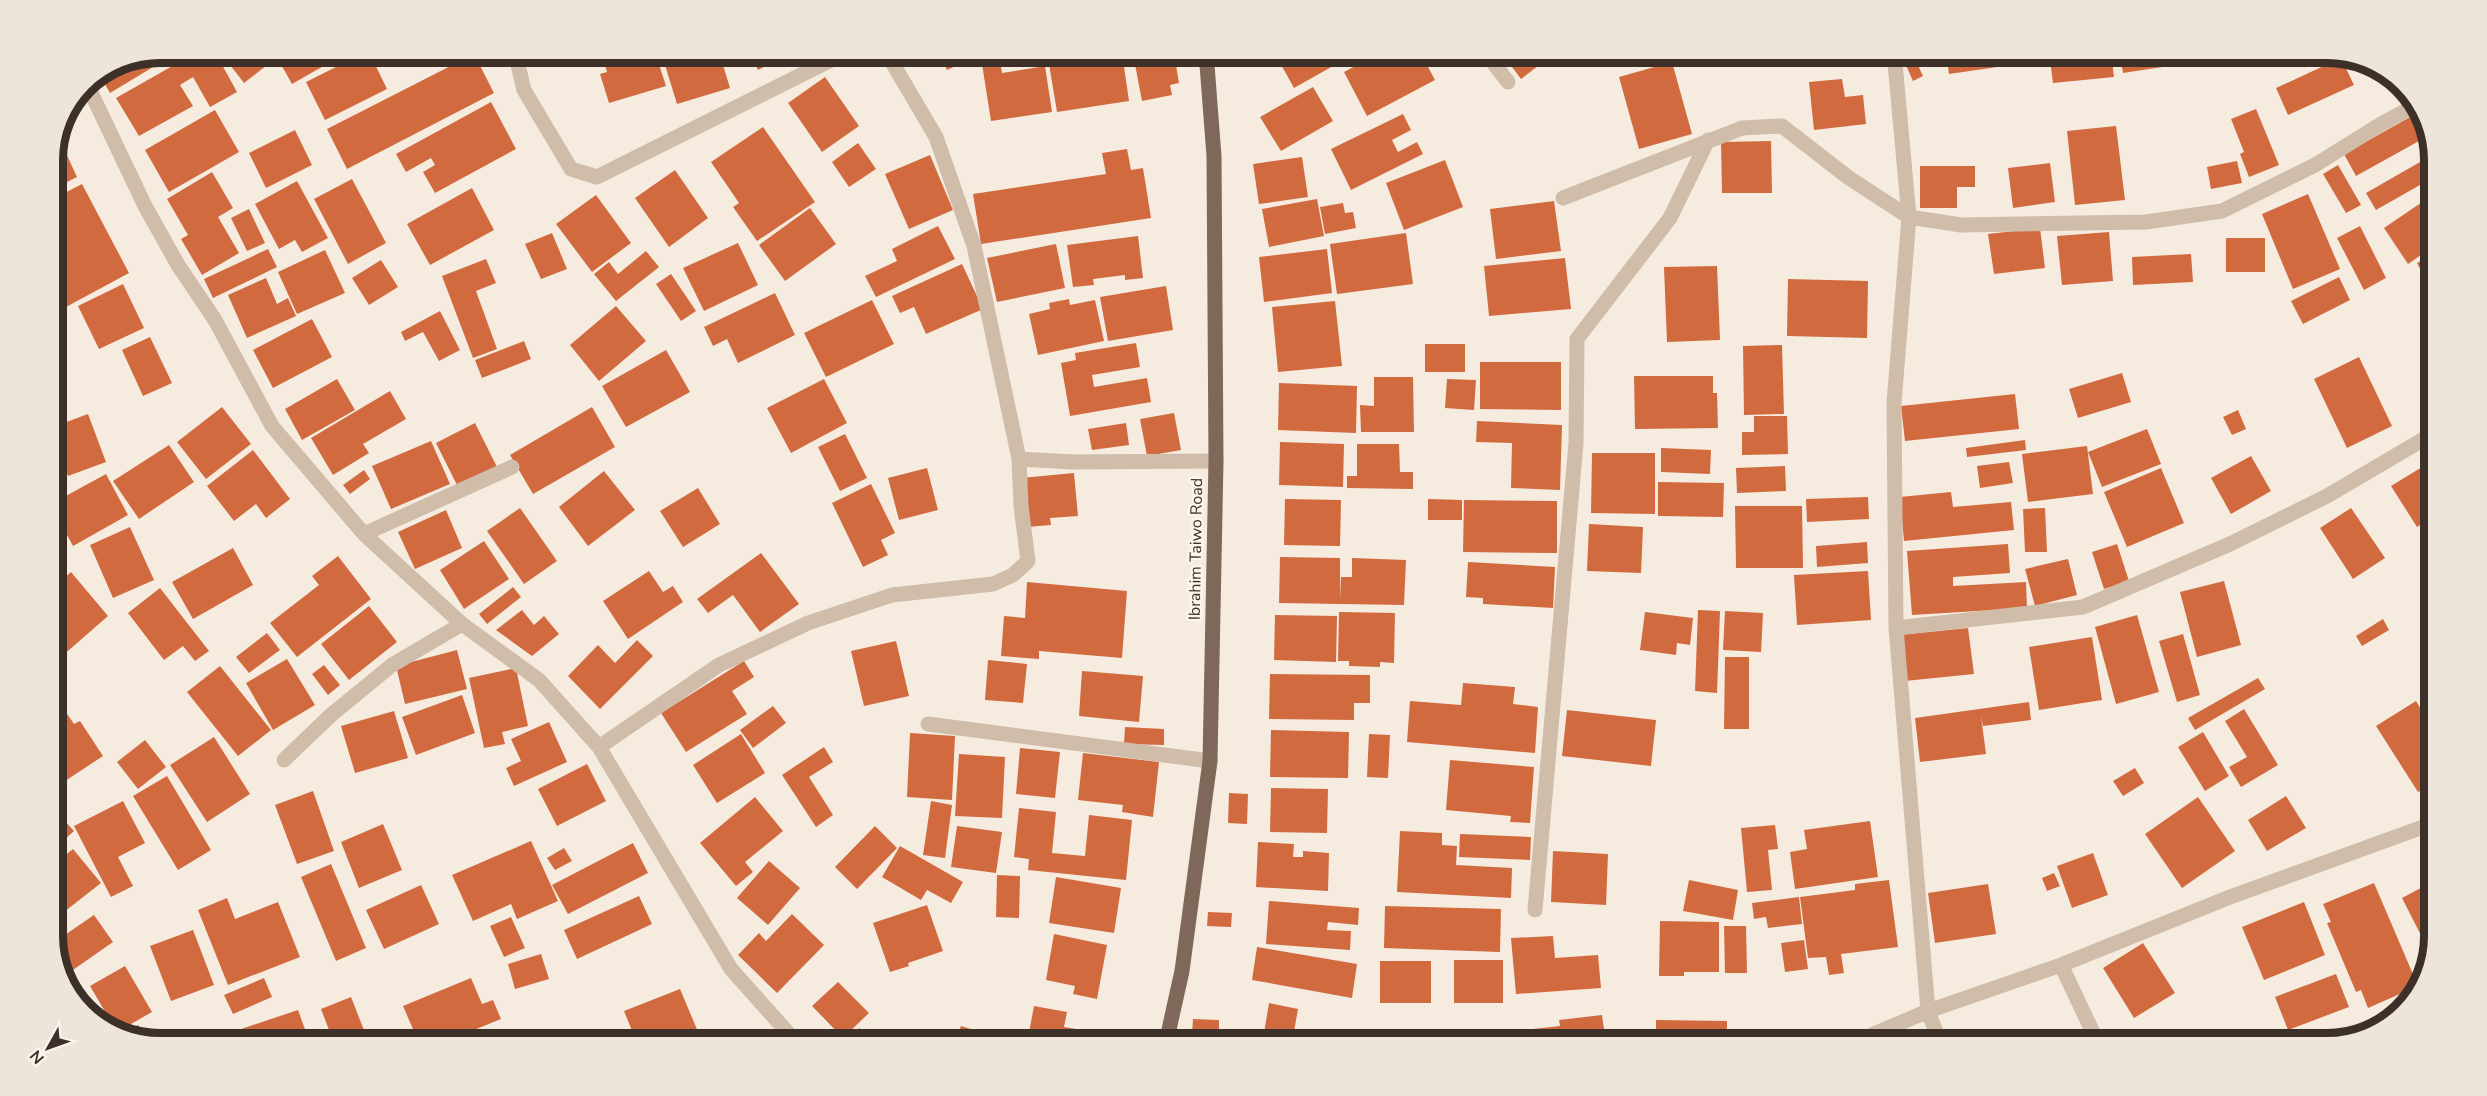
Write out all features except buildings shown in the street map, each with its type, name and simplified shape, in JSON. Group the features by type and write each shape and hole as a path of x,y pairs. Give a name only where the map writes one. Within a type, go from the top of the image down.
{"main road":[{"name":"Ibrahim Taiwo Road","path":"1168,1033 1182,971 1210,761 1216,461 1214,156 1207,63"}],"street":[{"path":"518,63 524,90 571,169 597,177 825,63"},
{"path":"599,747 719,665 808,623 892,595 993,584 1013,575 1028,561 1021,506 1019,459 974,246 936,137 892,63"},
{"path":"1493,63 1508,82"},
{"path":"1895,63 1909,217 1894,403 1896,628 1928,1011 1936,1033"},
{"path":"91,92 145,206 178,265 215,320 272,426 364,534 462,624 539,680 599,747 731,969 787,1033"},
{"path":"1563,198 1708,140 1742,129 1782,126 1849,178 1909,217 1961,225 2146,222 2222,211 2315,165 2409,109"},
{"path":"1535,910 1576,443 1577,339 1670,218 1708,140"},
{"path":"1896,628 2083,607 2230,544 2327,496 2424,439"},
{"path":"1019,459 1072,462 1216,461"},
{"path":"364,534 512,467"},
{"path":"284,760 331,716 392,665 462,624"},
{"path":"928,724 1210,761"},
{"path":"1878,1033 1928,1011 2061,965 2230,897 2424,827"},
{"path":"2061,965 2093,1033"}]}
